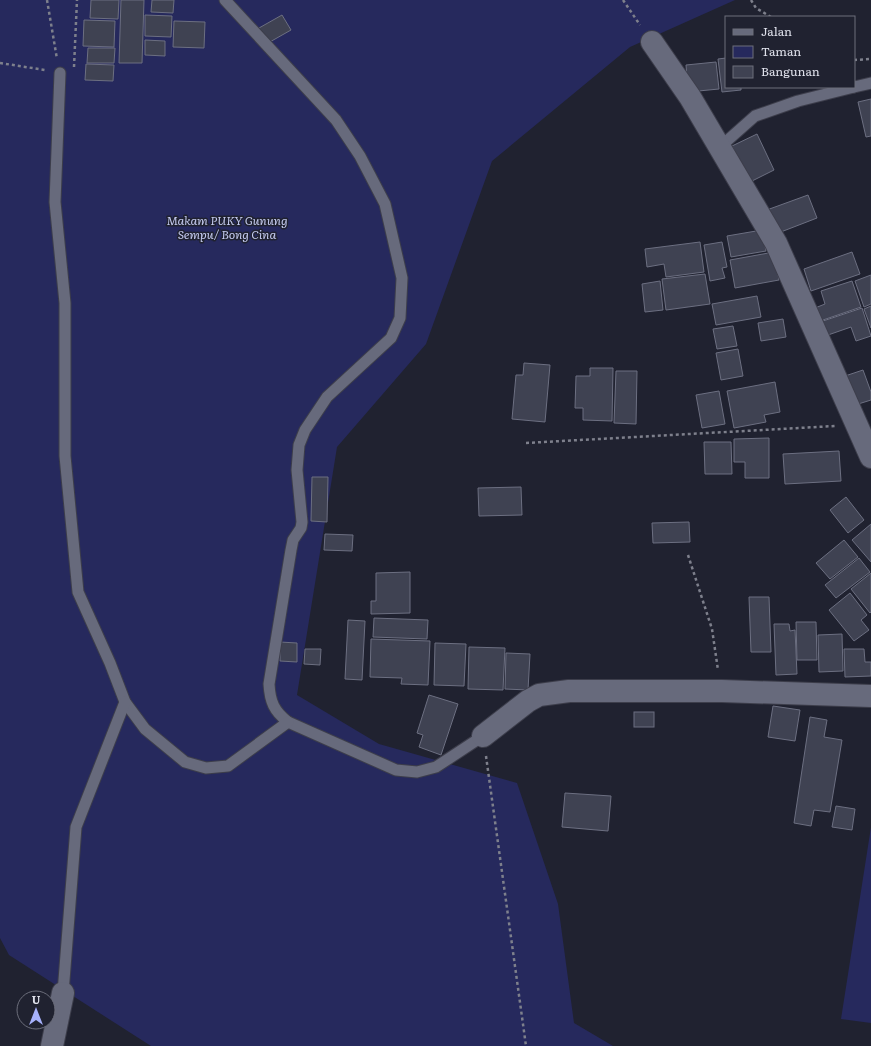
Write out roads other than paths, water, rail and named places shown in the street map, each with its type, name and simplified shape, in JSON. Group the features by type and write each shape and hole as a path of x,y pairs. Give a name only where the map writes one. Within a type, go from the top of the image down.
{"street":[{"path":"652,42 690,97 776,243 871,457"},
{"path":"483,736 528,701 539,695 569,691 722,691 871,696"},
{"path":"52,1046 64,993"}],"lane":[{"path":"225,0 336,120 360,156 385,204 402,278 400,318 391,338 328,397 305,430 299,445 297,470 302,508 301,528 293,540 291,550 269,684 270,698 274,709 288,722 396,770 416,772 436,767 483,736"},
{"path":"60,73 55,202 65,303 65,456 78,592 110,663 125,702 145,729 185,762 206,768 228,766 288,722"},
{"path":"855,87 871,83"},
{"path":"720,148 755,116 798,101 850,88"},
{"path":"64,993 76,827 125,702"}],"park label":[{"name":"Makam PUKY Gunung Sempu/ Bong Cina","path":"227,227"}]}
